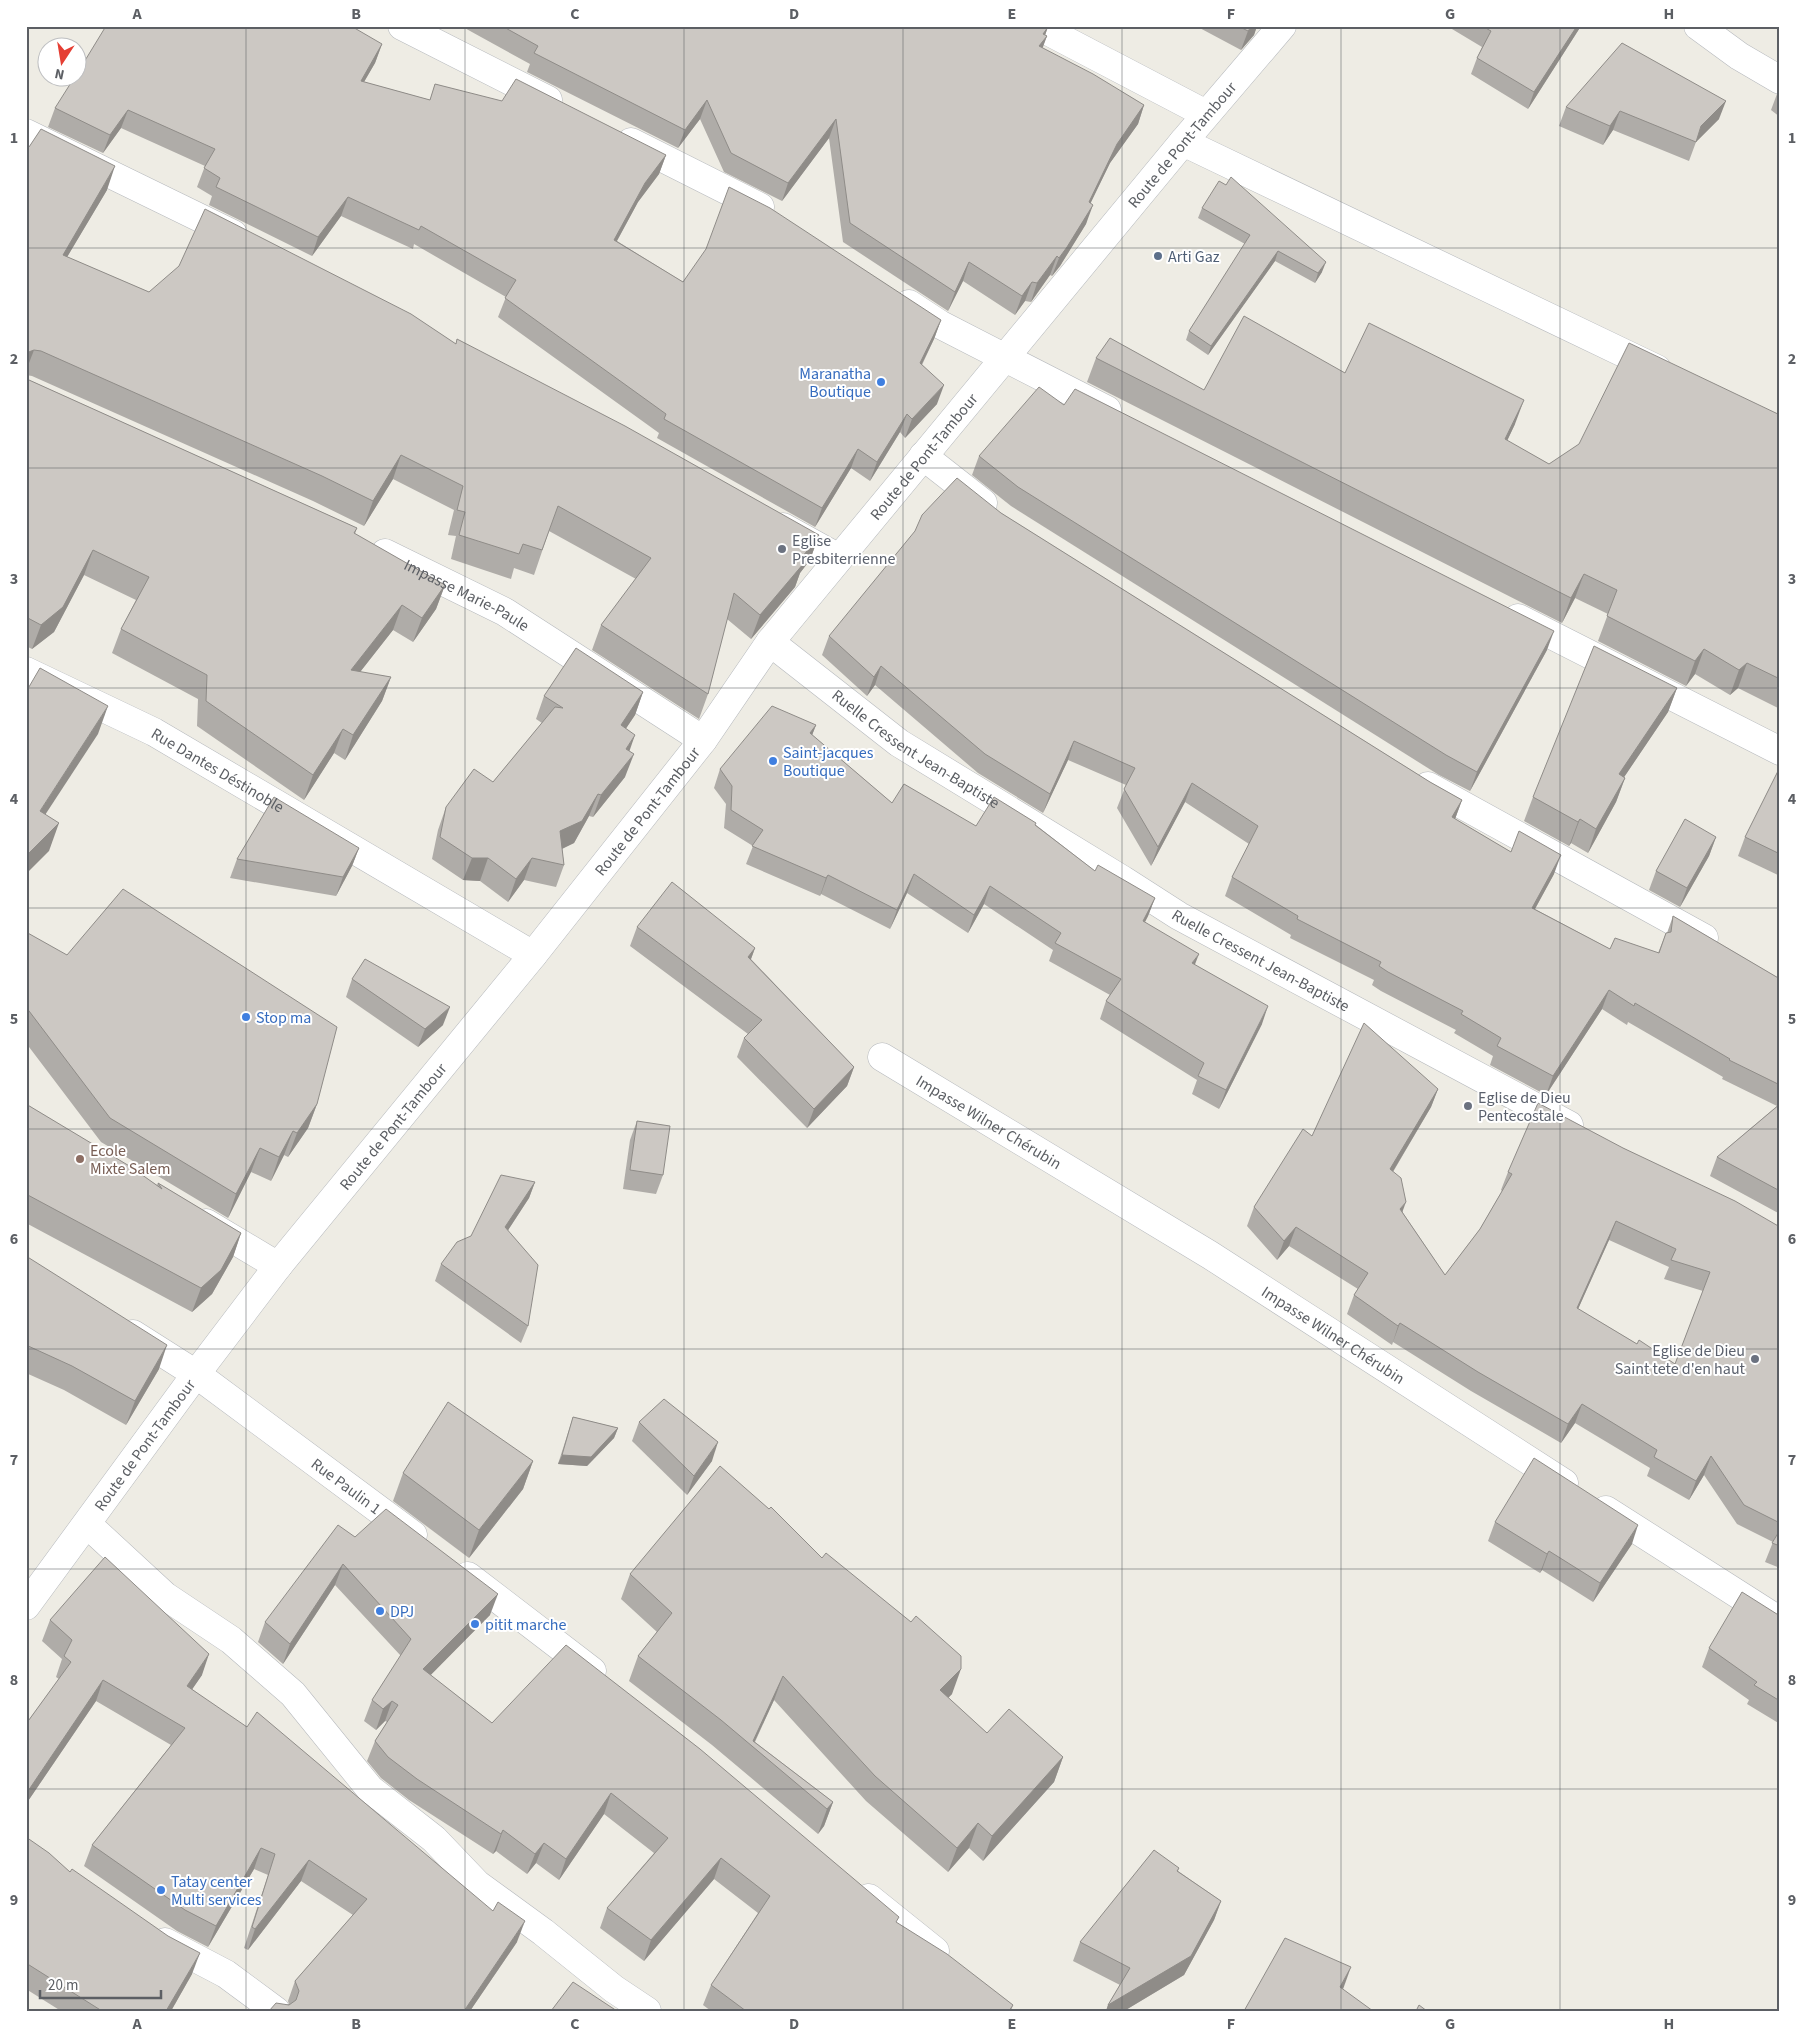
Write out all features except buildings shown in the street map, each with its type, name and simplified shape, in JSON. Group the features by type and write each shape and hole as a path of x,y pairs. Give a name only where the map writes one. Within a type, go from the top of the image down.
{"street":[{"path":"402,26 570,111"},
{"path":"1038,26 1206,114"},
{"name":"Route de Pont-Tambour","path":"26,1606 196,1374 278,1266 533,955 702,740 770,642 1206,114 1282,26"},
{"path":"1698,26 1739,56 1780,80"},
{"path":"605,129 780,218"},
{"path":"26,133 258,246"},
{"path":"1183,142 1682,380"},
{"path":"885,288 941,325 1129,422"},
{"path":"923,456 1002,519"},
{"path":"761,515 839,558"},
{"name":"Impasse Marie-Paule","path":"359,540 505,612 702,740"},
{"path":"1494,606 1780,751"},
{"name":"Ruelle Cressent Jean-Baptiste","path":"770,642 899,743 1124,880 1179,916 1593,1136"},
{"name":"Rue Dantes Déstinoble","path":"26,671 154,732 533,955"},
{"path":"1406,772 1725,951"},
{"name":"Impasse Wilner Chérubin","path":"882,1057 1210,1255 1780,1621"},
{"path":"186,1211 278,1266"},
{"name":"Rue Paulin 1","path":"115,1323 196,1374 441,1556 615,1689"},
{"path":"87,1524 166,1596 231,1640 293,1694 370,1789 434,1840 477,1884 543,1932 614,1989 647,2011"},
{"path":"853,1884 951,1964"},
{"path":"146,1928 169,1944 226,1974 276,2011"}],"place":[{"name":"Arti Gaz","path":"1158,256"},
{"name":"Maranatha Boutique","path":"881,382"},
{"name":"Eglise Presbiterrienne","path":"782,549"},
{"name":"Saint-jacques Boutique","path":"773,761"},
{"name":"Stop ma","path":"246,1017"},
{"name":"Eglise de Dieu Pentecostale","path":"1468,1106"},
{"name":"Ecole Mixte Salem","path":"80,1159"},
{"name":"Eglise de Dieu Saint tete d'en haut","path":"1755,1359"},
{"name":"DPJ","path":"380,1611"},
{"name":"pitit marche","path":"475,1624"},
{"name":"Tatay center Multi services","path":"161,1890"}]}
